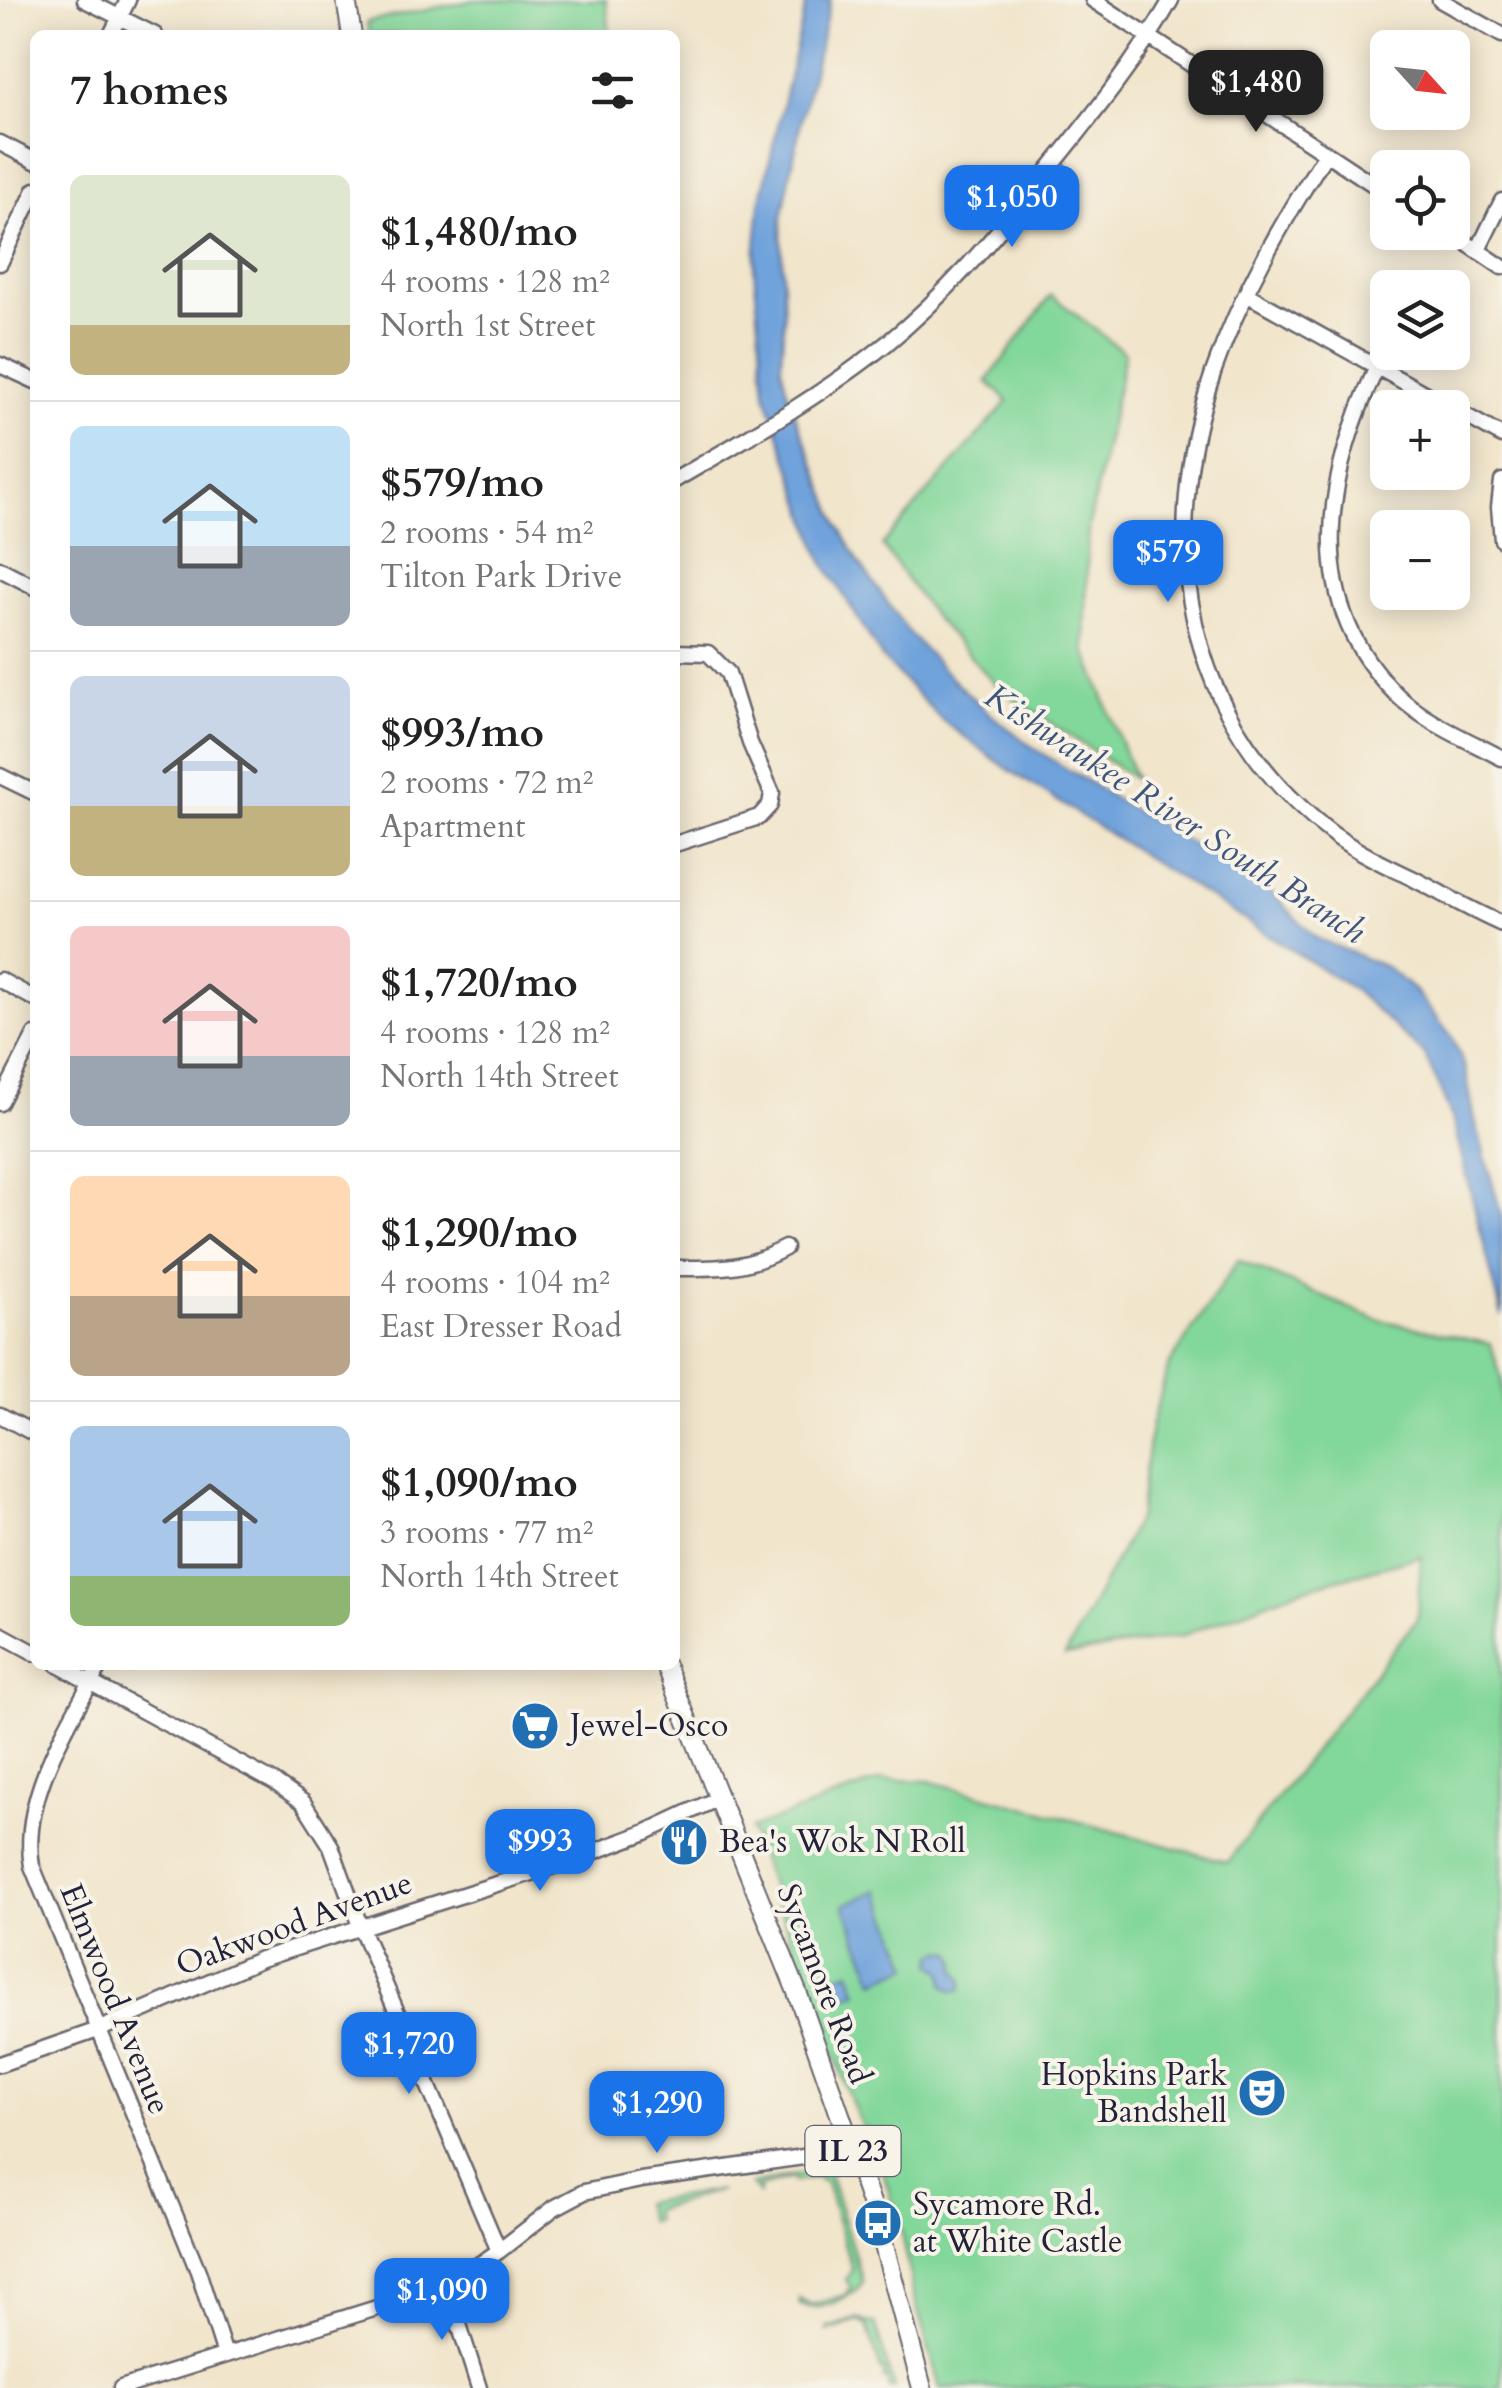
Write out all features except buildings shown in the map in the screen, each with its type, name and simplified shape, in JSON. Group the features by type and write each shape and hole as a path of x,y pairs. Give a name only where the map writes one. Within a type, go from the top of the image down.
{"main road":[{"path":"346,0 351,30"},
{"name":"Sycamore Road","path":"667,1670 768,1919 853,2150 878,2223 922,2388"}],"street":[{"path":"85,0 144,30"},
{"path":"113,30 128,0"},
{"path":"1093,0 1370,183"},
{"path":"680,477 862,363 952,287 1070,144 1150,37 1172,0"},
{"path":"1440,0 1502,35"},
{"path":"0,143 30,159"},
{"path":"1325,155 1277,232 1246,294 1204,406 1187,492 1184,532 1186,576 1195,628 1210,676 1236,729 1266,770 1332,833 1368,856 1502,924"},
{"path":"0,264 30,201"},
{"path":"1478,250 1502,201"},
{"path":"1470,245 1502,267"},
{"path":"1246,294 1370,363"},
{"path":"0,365 30,380"},
{"path":"1374,370 1349,434 1335,497 1332,565 1340,602 1358,645 1396,694 1434,723 1502,758"},
{"path":"1383,370 1419,390"},
{"path":"1470,418 1502,436"},
{"path":"1502,480 1502,540"},
{"path":"0,569 30,584"},
{"path":"680,652 708,653 723,666 772,793 767,810 759,816 680,842"},
{"path":"0,776 30,791"},
{"path":"0,980 30,996"},
{"path":"0,1103 30,1045"},
{"path":"680,1268 735,1268 759,1262 785,1248"},
{"path":"0,1415 30,1431"},
{"path":"0,1634 30,1650"},
{"path":"68,1670 274,1782 303,1802 331,1846 360,1926 499,2251"},
{"name":"Elmwood Avenue","path":"97,1670 38,1792 28,1841 32,1866 198,2271 225,2355"},
{"name":"Oakwood Avenue","path":"0,2064 98,2030 262,1959 562,1864 644,1833 719,1798"},
{"path":"122,2388 447,2286 554,2208 584,2192 640,2180 853,2150"},
{"path":"447,2286 479,2388"}],"green space":[{"path":"475,0 606,0 609,30 368,30 367,22"},
{"path":"1051,295 1125,353 1088,530 1085,649 1135,779 1000,689 933,616 882,545 1008,401 987,381"},
{"path":"1238,1260 1375,1319 1491,1344 1502,1382 1502,2388 940,2388 883,2172 858,2118 750,1829 881,1780 929,1781 1227,1862 1417,1619 1421,1556 1298,1590 1181,1636 1065,1656 1139,1516 1151,1426 1169,1365"},
{"path":"821,2169 829,2173 863,2282 851,2293 834,2303 808,2307 800,2305 799,2299 811,2305 846,2295 851,2287 846,2280 852,2269 826,2183 816,2177 795,2182 790,2178 760,2187 759,2194 751,2185"},
{"path":"720,2190 653,2211 655,2220 649,2222 643,2203"},
{"path":"857,2319 875,2324 894,2388 889,2388 884,2379 867,2325 858,2321 827,2332 827,2328"}],"water":[{"path":"807,0 831,0 781,222 781,366 790,402 839,526 860,564 910,634 991,715 1035,749 1267,888 1316,938 1386,967 1415,991 1453,1039 1465,1068 1502,1218 1502,1316 1452,1118 1425,1055 1353,989 1009,770 942,720 883,659 822,560 765,392 754,269 760,203"},
{"path":"878,1890 910,1966 875,1981 844,1905"},
{"path":"952,1952 957,1961 956,1970 963,1979 961,1991 944,1985 943,1971 933,1964 935,1954"},
{"path":"850,1971 858,1992 840,1999 831,1978"}],"place":[{"name":"Jewel-Osco","path":"535,1726"},
{"name":"Bea's Wok N Roll","path":"684,1842"},
{"name":"Hopkins Park Bandshell","path":"1262,2093"},
{"name":"Sycamore Rd. at White Castle","path":"878,2223"}],"water label":[{"name":"Kishwaukee River South Branch","path":"1175,814"}]}
